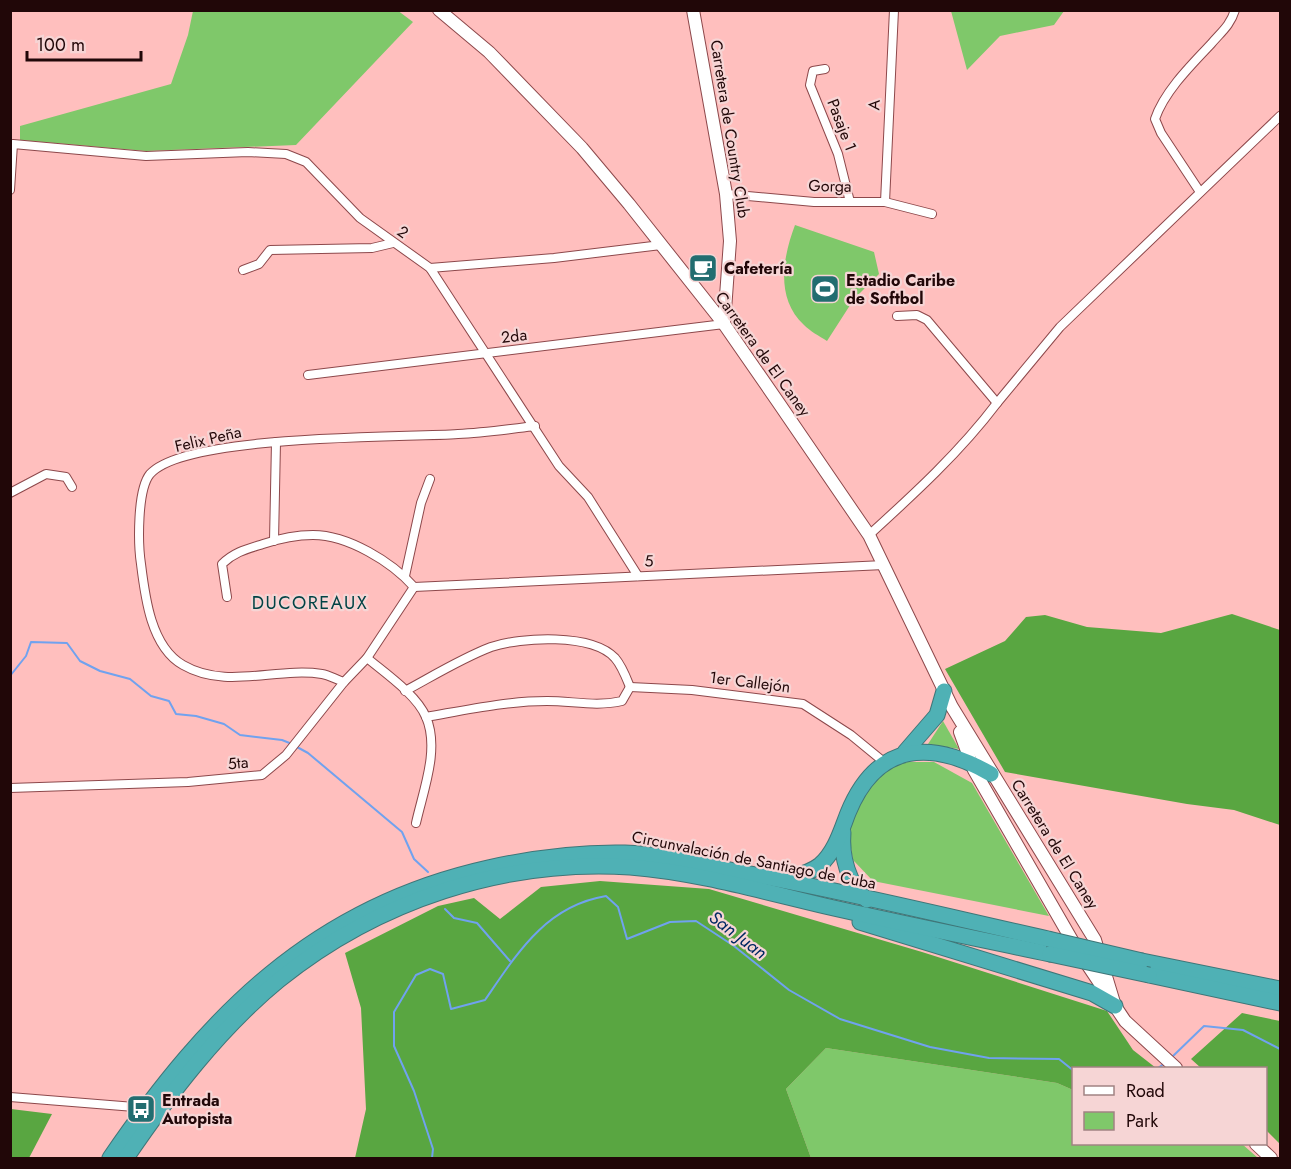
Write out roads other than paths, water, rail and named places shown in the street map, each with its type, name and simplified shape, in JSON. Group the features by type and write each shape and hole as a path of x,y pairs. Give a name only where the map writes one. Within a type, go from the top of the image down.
{"highway":[{"path":"783,880 818,866 831,852 843,829 848,812 861,790 884,762 905,752 937,715 944,691"},
{"path":"905,752 932,753 950,757 991,774"},
{"path":"843,829 842,849 852,881 864,898 898,922"},
{"name":"Circunvalación de Santiago de Cuba","path":"126,1158 150,1112 228,1011 268,975 315,939 377,904 418,886 528,859 628,853 783,880 884,902 1149,975 1281,1003"},
{"name":"Circunvalación de Santiago de Cuba","path":"110,1158 240,1017 278,981 356,928 411,902 451,888 552,868 630,867 731,884 898,922 1142,961 1281,989"},
{"path":"852,881 865,893 884,902"},
{"path":"827,906 864,924 1092,993 1115,1006"}],"main road":[{"name":"Carretera de El Caney","path":"439,10 522,83 616,188 724,324 869,535 952,706 991,774 1040,848 1095,940 1115,1006"},
{"name":"Carretera de Country Club","path":"693,10 726,194 730,241 724,324"},
{"name":"Carretera de El Caney","path":"952,706 972,766 1077,949 1134,1031 1175,1067"},
{"path":"1258,1145 1271,1158"}],"street":[{"name":"A","path":"885,202 894,10"},
{"path":"1200,192 1161,133 1155,119 1160,105 1229,26 1235,10"},
{"name":"Pasaje 1","path":"825,69 813,71 810,85 838,154 850,202"},
{"path":"869,535 922,486 978,429 1060,327 1281,116"},
{"name":"2","path":"10,190 13,144 146,156 248,152 286,154 306,162 360,218 430,268 536,426 560,466 588,497 638,576"},
{"name":"Gorga","path":"726,194 814,202 885,202 932,214"},
{"path":"243,270 259,264 270,250 372,249 393,243"},
{"path":"430,268 554,258 661,244"},
{"path":"897,316 917,315 927,320 998,403"},
{"name":"2da","path":"308,375 487,355 724,324"},
{"name":"Felix Peña","path":"344,682 323,674 216,677 184,666 173,658 165,646 146,598 139,551 141,507 149,475 163,465 197,454 276,442 339,437 459,434 536,426"},
{"path":"274,541 276,442"},
{"path":"10,492 46,474 66,477 72,487"},
{"path":"405,576 421,503 430,479"},
{"path":"227,597 222,564 239,551 274,541 315,535 364,549 389,563 414,587"},
{"name":"5","path":"414,587 884,565"},
{"name":"5ta","path":"10,788 188,782 262,775 286,755 366,658 414,587"},
{"path":"405,691 492,647 559,639 594,645 606,650 616,659 630,687 622,701 602,706 546,701 471,709 426,717"},
{"path":"366,658 405,691 426,717 432,750 416,823"},
{"name":"1er Callejón","path":"630,687 692,690 803,704 851,735 884,762"},
{"path":"10,1097 150,1112"}],"waterway":[{"path":"10,676 26,656 31,642 67,643 80,661 100,671 130,679 151,696 169,701 176,714 196,716 224,724 240,735 282,740 292,744"},
{"path":"297,747 308,753 402,832 414,859 428,872"},
{"name":"San Juan","path":"432,1158 433,1149 414,1091 394,1046 394,1012 416,975 430,969 443,974 451,1009 485,1000 522,949 550,921 585,901 606,896 618,907 627,939 670,922 696,921 734,946 789,990 840,1019 930,1047 989,1058 1059,1059 1072,1069"},
{"path":"445,909 454,918 477,923 510,961"},
{"name":"San Juan","path":"1172,1057 1204,1026 1243,1030 1280,1049"},
{"name":"San Juan","path":"1159,1067 1165,1063"}],"place":[{"name":"Cafetería","path":"703,268"},
{"name":"Estadio Caribe de Softbol","path":"825,289"},
{"name":"Entrada Autopista","path":"141,1109"}],"district":[{"name":"DUCOREAUX","path":"310,603"}]}
